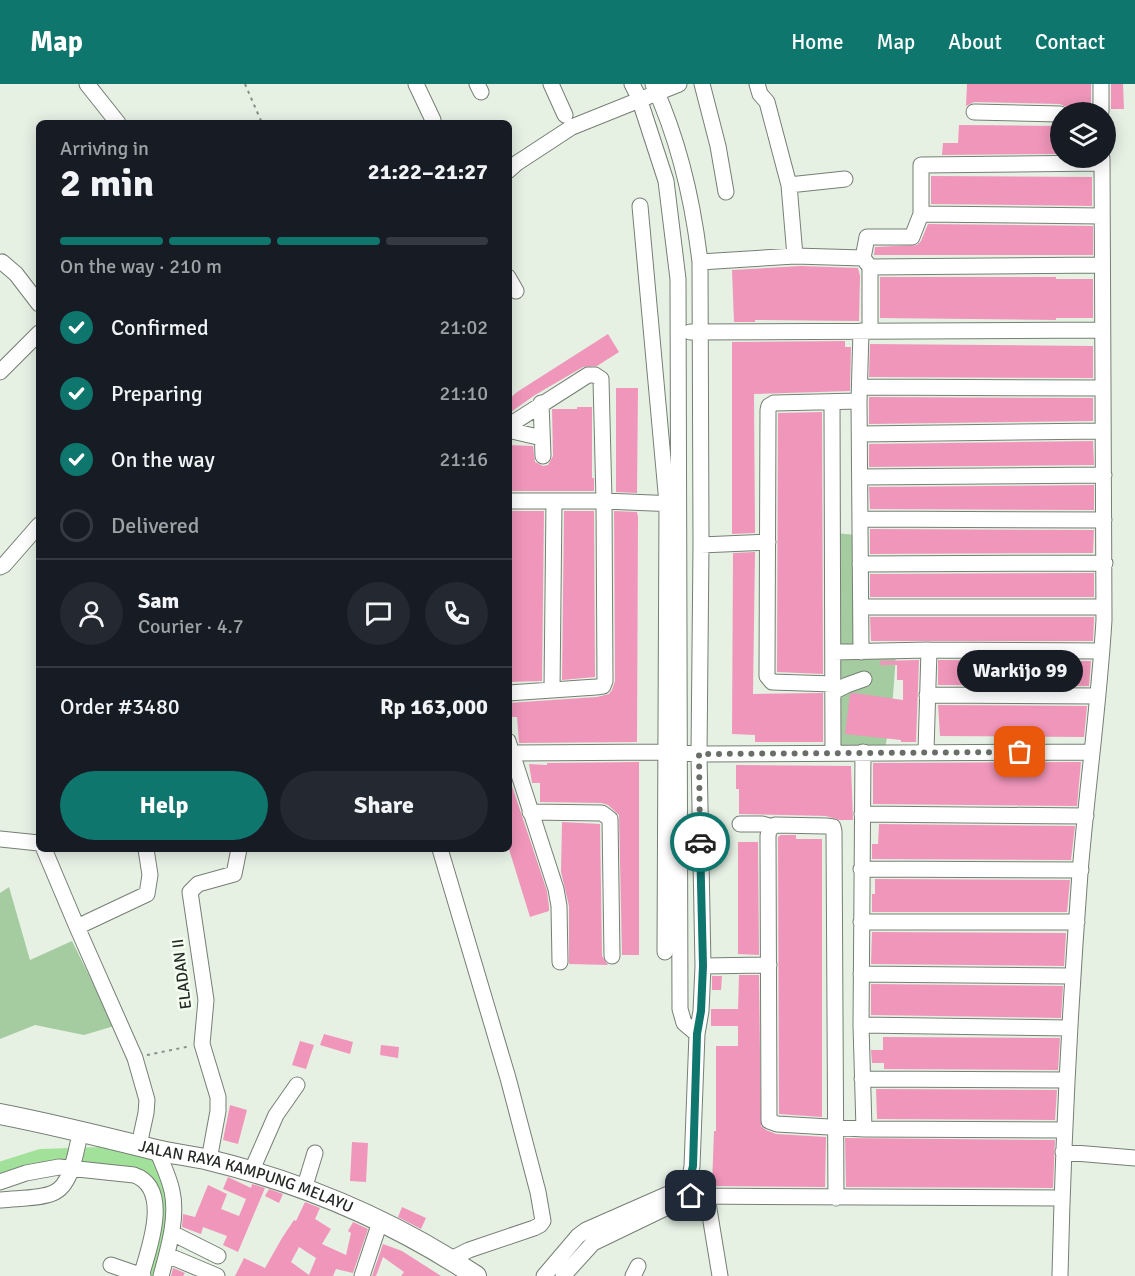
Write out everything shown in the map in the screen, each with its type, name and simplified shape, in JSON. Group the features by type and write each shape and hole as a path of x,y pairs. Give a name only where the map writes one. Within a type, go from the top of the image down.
{"main road":[{"name":"JALAN RAYA KAMPUNG MELAYU","path":"0,1114 79,1137 209,1160 304,1189 380,1222 451,1259 476,1276"}],"street":[{"path":"87,84 116,120"},
{"path":"416,84 433,120"},
{"path":"550,84 565,115"},
{"path":"632,84 639,98 666,181 678,279 673,504 672,753 665,951"},
{"path":"512,167 572,127 655,89 679,84"},
{"path":"702,84 718,146 726,192"},
{"path":"757,84 767,102 789,185 795,256"},
{"path":"1101,84 1101,102"},
{"path":"655,89 682,164 695,221 700,262 699,754 703,966 701,1011 697,1034 693,1166 688,1194 709,1221 720,1276"},
{"path":"974,112 1050,114"},
{"path":"861,652 860,394 865,331 867,237 912,237 921,214 921,165 1050,161"},
{"path":"1059,1276 1072,976 1102,651 1104,607 1102,168"},
{"path":"789,185 845,178"},
{"path":"640,206 673,504"},
{"path":"921,214 1102,216"},
{"path":"700,262 795,256 866,262 1102,265"},
{"path":"1,261 36,300"},
{"path":"512,284 516,291"},
{"path":"678,330 699,333 1102,330"},
{"path":"0,372 36,336"},
{"path":"512,425 541,403 588,375 596,375 600,380 604,501 605,681 603,686 596,687 512,693"},
{"path":"864,680 833,688 781,684 769,679 767,669 767,417 769,406 782,402 832,402 860,394 1102,388"},
{"path":"832,402 833,753"},
{"path":"541,403 543,456"},
{"path":"512,429 542,438"},
{"path":"861,434 1103,431"},
{"path":"860,477 1104,475"},
{"path":"512,501 604,501 700,507"},
{"path":"552,690 554,502"},
{"path":"860,519 1104,520"},
{"path":"0,567 36,528"},
{"path":"701,545 768,542"},
{"path":"860,564 1105,563"},
{"path":"861,607 1104,607"},
{"path":"926,751 929,650"},
{"path":"833,652 1102,651"},
{"path":"927,694 1098,696"},
{"path":"512,747 699,754 926,751 1091,752"},
{"path":"512,750 556,889 560,962"},
{"path":"863,752 861,1025 864,1129"},
{"path":"672,753 680,1010 684,1023 697,1034"},
{"path":"531,812 602,813 610,819 612,956"},
{"path":"862,814 1086,816"},
{"path":"740,824 762,824 772,827 812,824 832,827 835,835 836,1198"},
{"path":"772,827 768,836 768,1118 770,1122 864,1129 1064,1130"},
{"path":"0,839 36,843"},
{"path":"45,852 135,1058 147,1106 148,1148 172,1189 174,1210 172,1233 161,1276"},
{"path":"77,927 147,894 150,875 146,852"},
{"name":"ELADAN II","path":"209,1160 218,1111 218,1097 202,1044 206,1000 190,892 198,884 234,874 238,852"},
{"path":"441,852 511,1089 538,1192 543,1221 534,1228 451,1259"},
{"path":"834,884 861,876 1080,870"},
{"path":"861,922 1077,922"},
{"path":"703,966 769,964"},
{"path":"861,974 1072,976"},
{"path":"861,1025 1069,1028"},
{"path":"862,1079 1066,1080"},
{"path":"251,1172 276,1114 297,1085"},
{"path":"1,1200 52,1194 59,1190 72,1167 79,1137"},
{"path":"1063,1152 1135,1158"},
{"path":"304,1189 315,1153"},
{"path":"0,1182 48,1168 72,1167 134,1175 145,1180 155,1198 156,1206 142,1276 111,1265"},
{"path":"563,1276 593,1243 688,1194"},
{"path":"544,1276 563,1252 586,1230 688,1194 836,1198 1061,1198"},
{"path":"362,1276 380,1222"},
{"path":"172,1233 218,1256"},
{"path":"167,1255 217,1276"}],"path":[{"path":"245,84 261,120"},
{"path":"135,1058 202,1044"}],"green space":[{"path":"833,533 858,535 860,651 833,650"},
{"path":"836,654 896,655 885,750 838,749"},
{"path":"9,887 30,960 72,941 114,1026 84,1035 35,1025 0,1039 0,893"}],"building":[{"path":"967,84 1091,84 1091,102 974,102 966,106"},
{"path":"1111,84 1123,84 1124,109 1116,109 1116,102 1111,102"},
{"path":"959,125 1050,126 1050,154 942,155 943,143 958,143"},
{"path":"931,176 1092,177 1092,206 931,204"},
{"path":"928,224 1093,226 1093,255 874,255 875,247 917,245"},
{"path":"801,266 858,268 860,276 859,321 755,320 755,322 734,322 732,270"},
{"path":"880,277 1093,279 1093,318 1056,318 1056,320 880,318"},
{"path":"608,334 619,352 597,366 583,367 512,411 512,396"},
{"path":"845,341 845,347 851,347 850,391 754,394 755,533 732,534 732,342"},
{"path":"870,344 1093,346 1093,378 869,377"},
{"path":"616,388 638,388 637,493 616,492"},
{"path":"869,397 1093,398 1093,421 869,424"},
{"path":"577,407 592,407 594,491 512,491 512,445 533,446 535,462 543,466 548,465 553,456 552,409 577,409"},
{"path":"822,412 823,674 777,672 778,413"},
{"path":"1093,441 1094,465 869,467 869,444"},
{"path":"1094,485 1094,510 870,509 869,487"},
{"path":"512,511 544,511 542,681 512,682"},
{"path":"564,511 594,511 595,677 562,680"},
{"path":"614,511 637,512 637,742 519,743 517,717 512,717 512,703 597,697 609,694 615,681"},
{"path":"870,529 1094,530 1093,553 870,554"},
{"path":"755,552 753,694 823,693 823,742 755,742 755,735 732,734 733,553"},
{"path":"1094,573 1094,597 870,597 870,574"},
{"path":"870,617 1094,617 1093,641 871,641"},
{"path":"919,660 916,742 845,734 850,694 903,700 903,680 897,680 897,665 880,665 880,661"},
{"path":"938,660 1091,661 1089,686 938,685"},
{"path":"938,705 1087,706 1084,737 940,736"},
{"path":"639,762 639,955 622,955 619,815 608,805 602,803 540,802 540,783 532,783 529,764"},
{"path":"1081,762 1077,806 873,804 873,763"},
{"path":"736,765 851,766 853,820 839,820 826,816 739,814"},
{"path":"512,786 547,891 549,911 530,917 510,852 512,852"},
{"path":"562,822 600,824 602,956 608,965 569,964 569,906 561,872"},
{"path":"879,824 1075,826 1071,860 872,859 872,844 878,844"},
{"path":"796,835 796,839 822,839 822,1117 779,1114 778,837"},
{"path":"738,842 758,842 759,955 738,954"},
{"path":"875,879 1070,880 1067,912 872,912"},
{"path":"872,932 1066,933 1064,966 871,964"},
{"path":"739,975 759,975 761,1126 776,1134 826,1137 825,1187 712,1186 714,1131 716,1131 716,1046 738,1046 738,1026 711,1026 711,1009 738,1009"},
{"path":"712,976 722,976 721,990 712,990"},
{"path":"871,984 1063,986 1061,1018 871,1015"},
{"path":"324,1034 353,1042 350,1054 320,1045"},
{"path":"883,1037 1060,1038 1058,1070 884,1069 884,1063 872,1063 871,1050 883,1050"},
{"path":"300,1041 314,1045 306,1069 292,1065"},
{"path":"381,1045 399,1047 398,1058 380,1055"},
{"path":"876,1089 1057,1090 1055,1120 877,1119"},
{"path":"230,1105 247,1110 238,1144 223,1140"},
{"path":"845,1138 1055,1140 1053,1188 846,1187"},
{"path":"352,1142 368,1143 366,1182 350,1181"},
{"path":"228,1177 251,1188 252,1184 265,1188 238,1252 223,1245 227,1236 203,1227 201,1234 182,1227 183,1214 195,1217 208,1185 227,1194 221,1209 239,1216 246,1199 223,1189"},
{"path":"269,1189 283,1194 279,1203 265,1196"},
{"path":"305,1202 320,1208 315,1219 331,1229 322,1244 346,1255 351,1233 348,1231 353,1222 368,1229 353,1273 336,1269 333,1276 235,1276 244,1258 265,1268 282,1238 294,1220 296,1221","holes":["299,1247 316,1258 309,1275 291,1262"]},
{"path":"402,1207 426,1218 421,1229 398,1217"},
{"path":"383,1244 402,1251 441,1276 401,1276 404,1272 383,1257 376,1276 372,1276"},
{"path":"173,1268 185,1273 183,1276 171,1276"}],"waterway":[{"path":"0,1172 41,1159 101,1157 150,1166 162,1185 162,1247 151,1276"}],"way so far":[{"path":"700,842 699,754 1020,752"}],"place":[{"name":"Warkijo 99","path":"1020,752"}],"route":[{"path":"691,1196 691,1191 686,1186 693,1166 697,1034 700,1023 703,966 700,842"}]}
